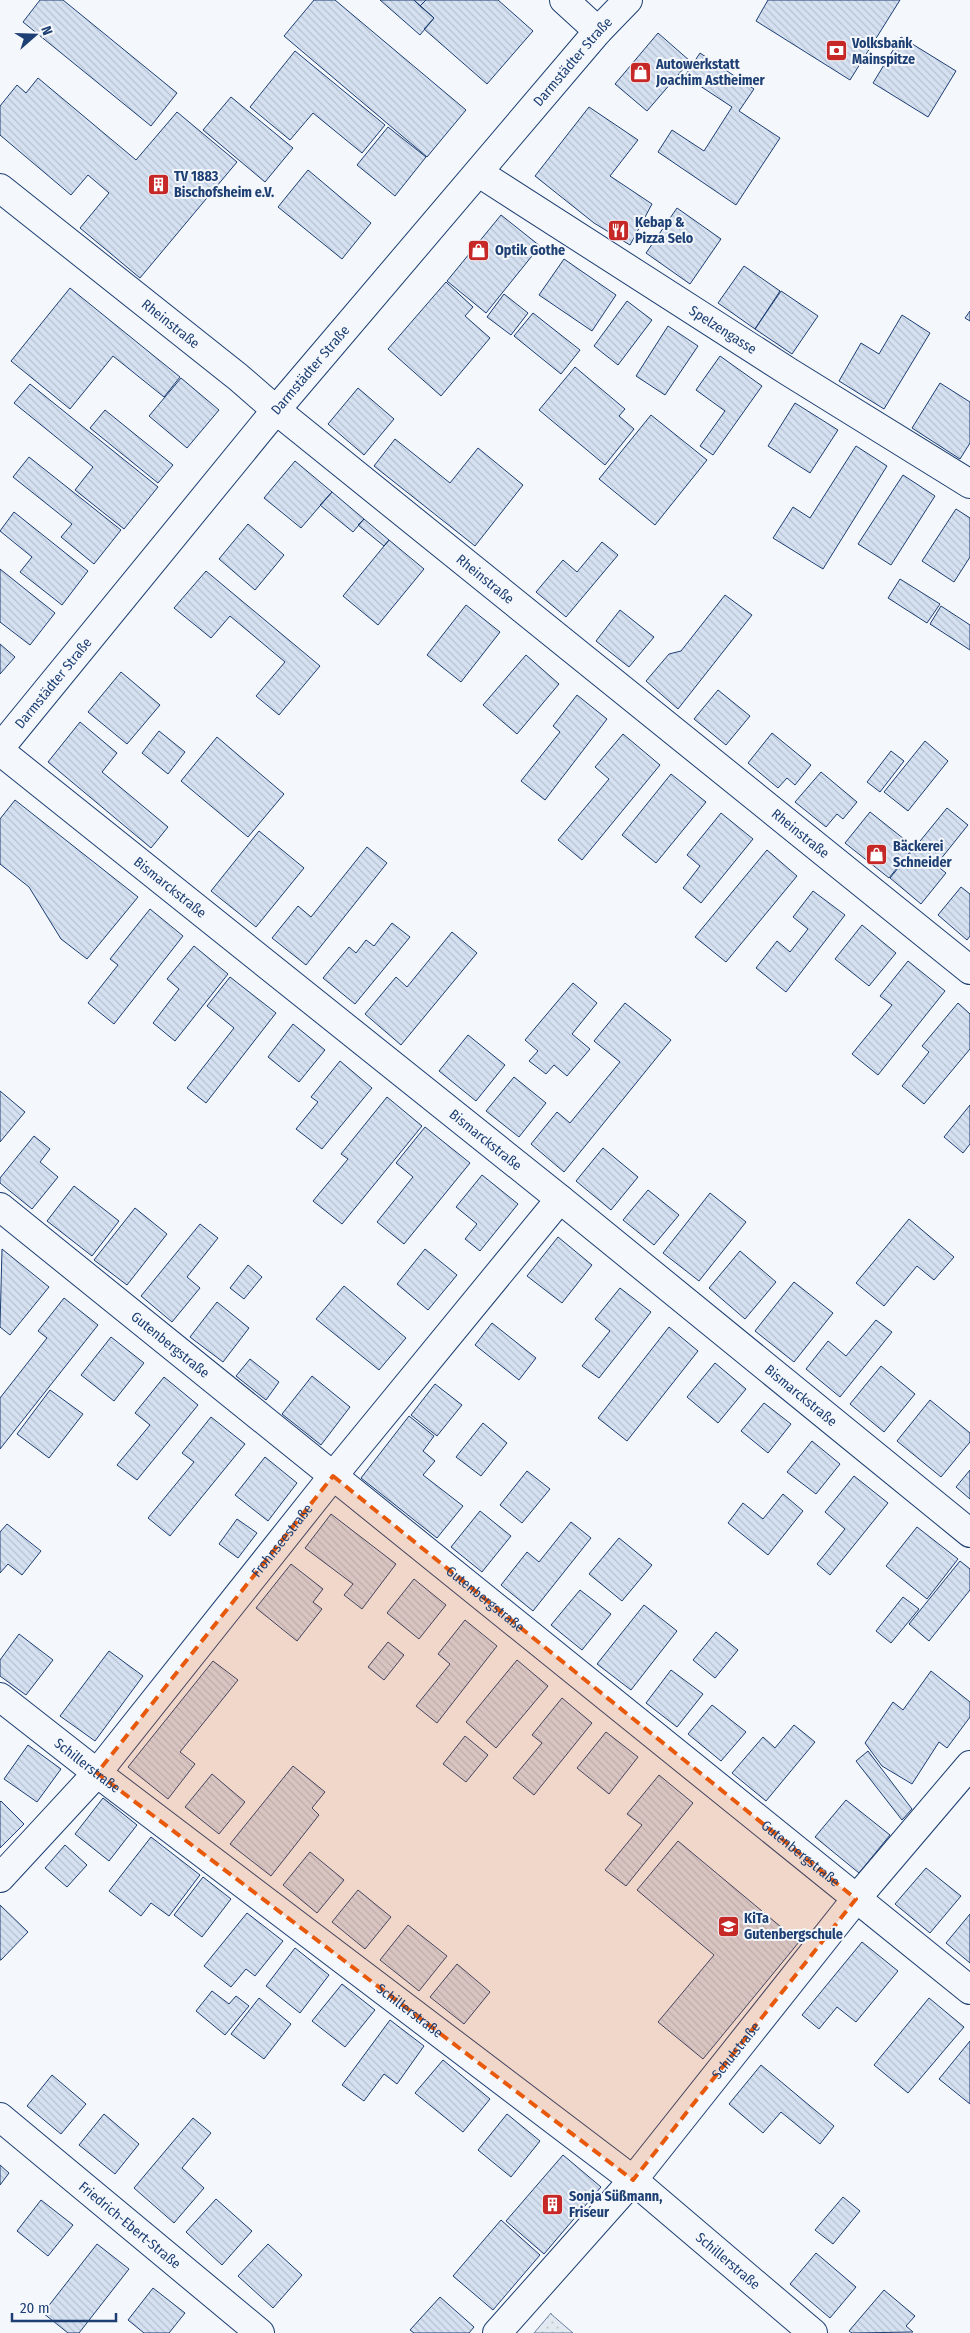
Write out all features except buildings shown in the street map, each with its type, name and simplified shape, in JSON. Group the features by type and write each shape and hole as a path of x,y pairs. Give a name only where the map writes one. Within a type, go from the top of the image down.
{"street":[{"path":"564,0 598,31"},
{"name":"Darmstädter Straße","path":"0,749 276,410 598,31 628,0"},
{"name":"Spelzengasse","path":"478,173 789,372 970,484"},
{"name":"Rheinstraße","path":"0,188 238,377 276,410 970,970"},
{"name":"Bismarckstraße","path":"0,749 560,1199 970,1533"},
{"name":"Frohnseestraße","path":"0,1878 97,1773 333,1476 560,1199"},
{"name":"Gutenbergstraße","path":"0,1207 970,1990"},
{"name":"Schillerstraße","path":"0,1697 97,1773 633,2180 813,2333"},
{"name":"Schulstraße","path":"497,2333 633,2180 856,1899 970,1765"},
{"name":"Friedrich-Ebert-Straße","path":"0,2117 260,2333"}],"highlighted area":[{"path":"333,1476 856,1899 633,2180 97,1773"}],"shaded area":[{"path":"551,2314 573,2333 534,2333"}],"place":[{"name":"Volksbank Mainspitze","path":"836,51"},
{"name":"Autowerkstatt Joachim Astheimer","path":"640,72"},
{"name":"TV 1883 Bischofsheim e.V.","path":"158,184"},
{"name":"Kebap & Pizza Selo","path":"619,230"},
{"name":"Optik Gothe","path":"479,250"},
{"name":"Bäckerei Schneider","path":"877,854"},
{"name":"KiTa Gutenbergschule","path":"728,1926"},
{"name":"Sonja Süßmann, Friseur","path":"553,2204"}]}
